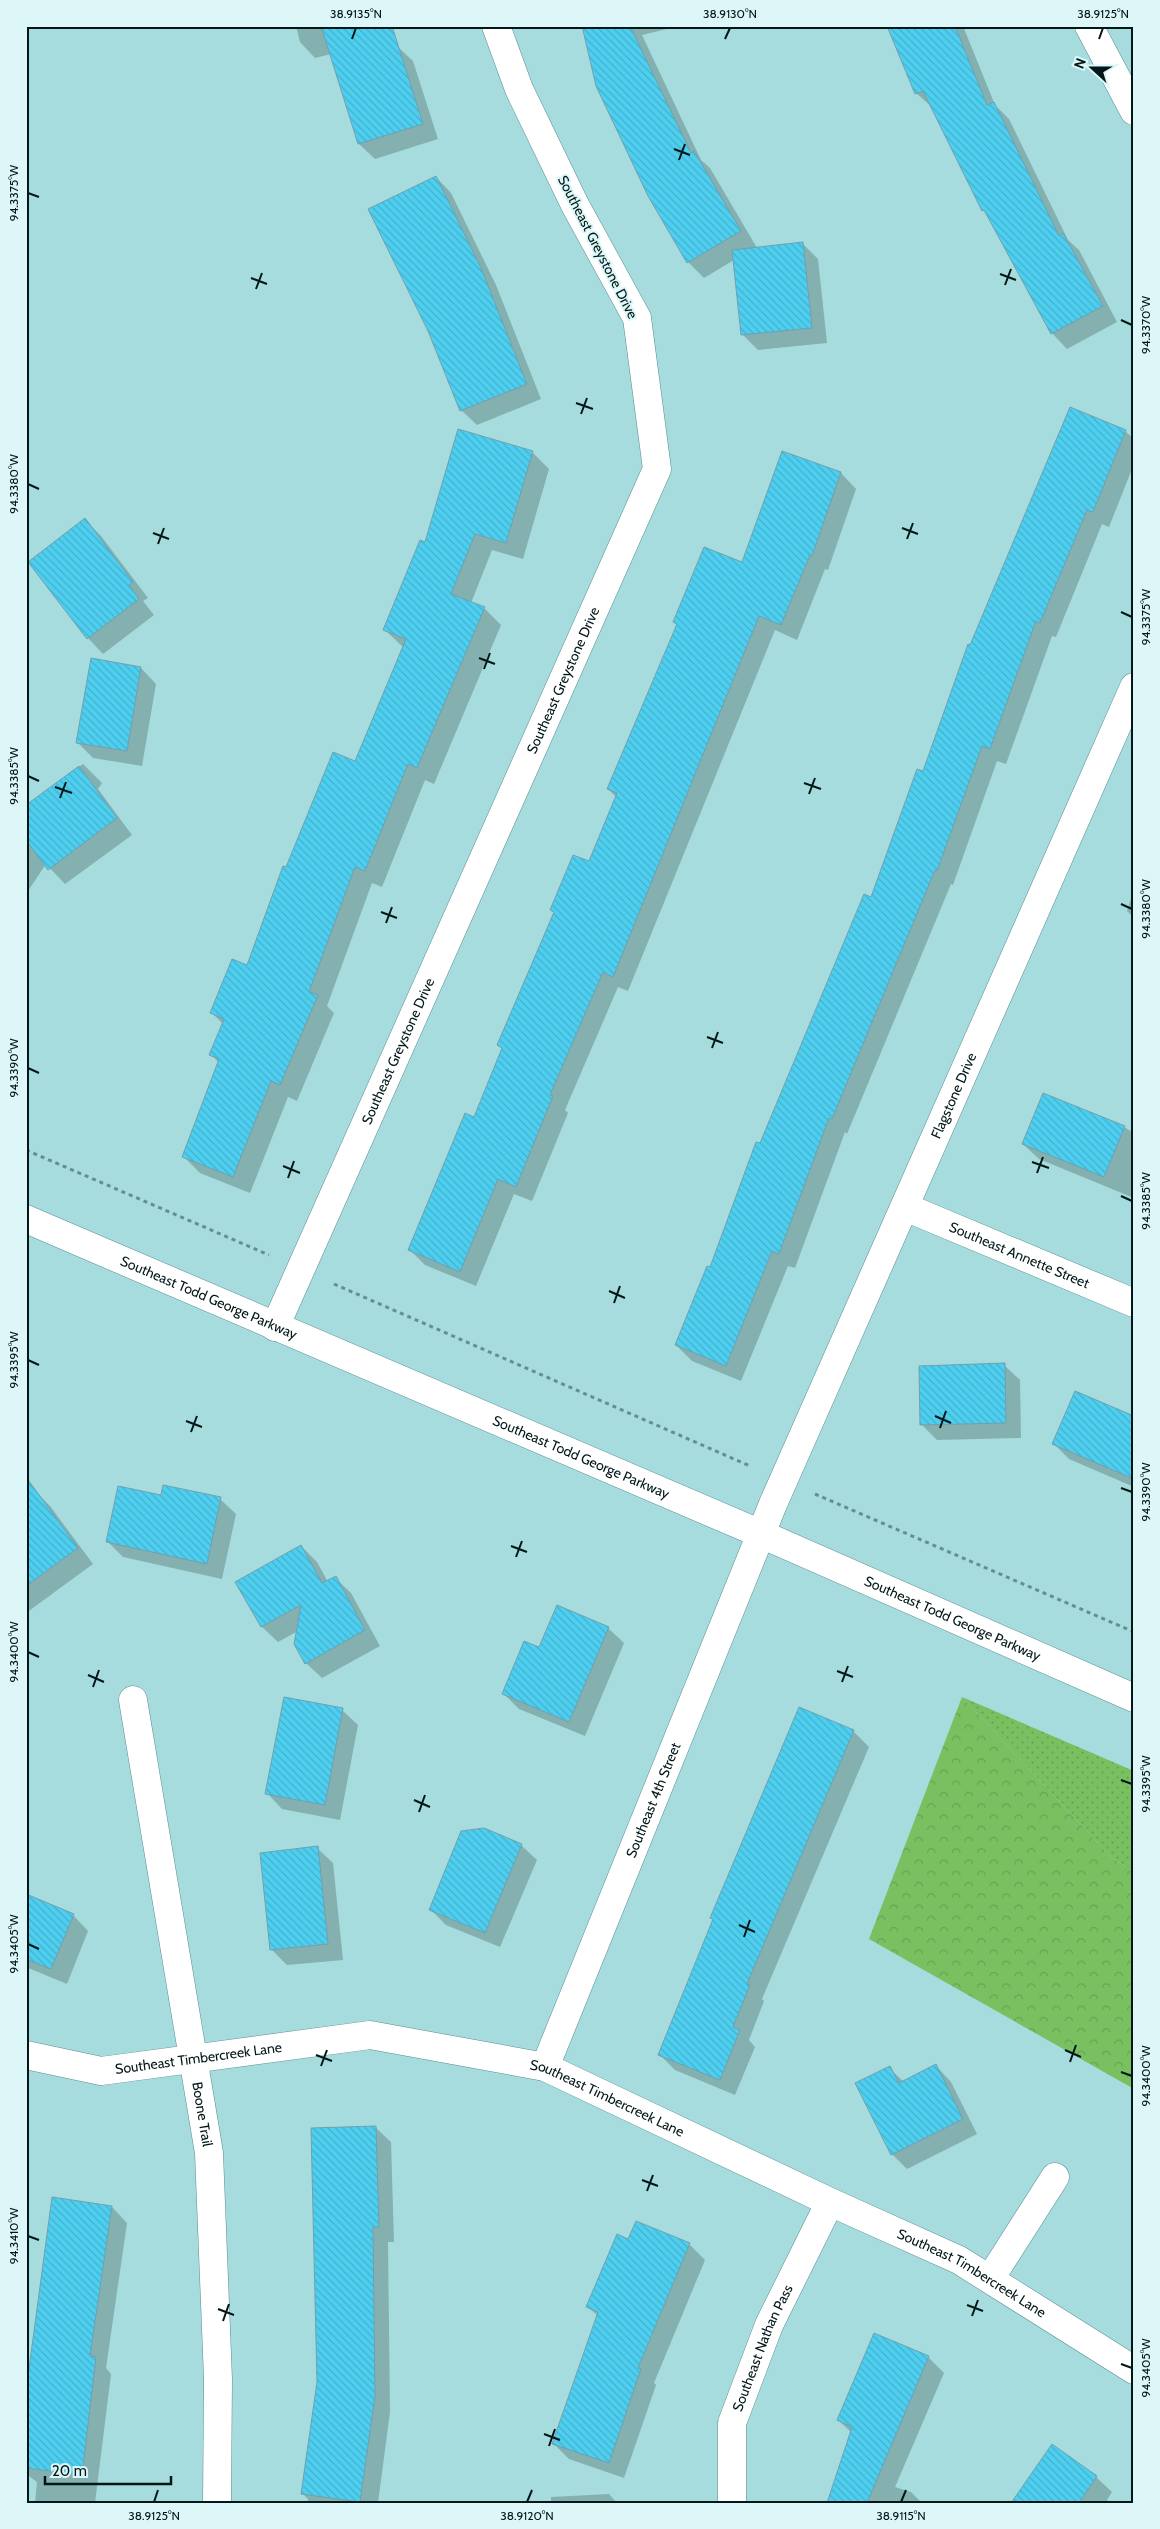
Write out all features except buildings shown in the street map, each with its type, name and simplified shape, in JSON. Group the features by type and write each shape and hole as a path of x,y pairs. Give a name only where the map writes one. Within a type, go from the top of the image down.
{"street":[{"name":"Southeast Greystone Drive","path":"275,1327 658,469 637,318 575,205 519,89 496,26"},
{"path":"1089,26 1134,111"},
{"name":"Flagstone Drive","path":"773,1504 905,1207 1126,727 1134,687"},
{"name":"Southeast Annette Street","path":"905,1207 1134,1303"},
{"name":"Southeast Todd George Parkway","path":"26,1220 761,1534 1134,1698"},
{"name":"Southeast 4th Street","path":"546,2067 773,1504"},
{"name":"Boone Trail","path":"133,1700 209,2153 214,2235 218,2379 217,2503"},
{"name":"Southeast Timbercreek Lane","path":"26,2055 101,2071 192,2060 370,2034 546,2067 830,2202 959,2260 1134,2370"},
{"path":"990,2279 1055,2178"},
{"name":"Southeast Nathan Pass","path":"732,2503 732,2423 769,2325 830,2202"}],"path":[{"path":"26,1150 243,1243"},
{"path":"338,1286 738,1460"},
{"path":"825,1499 1134,1632"}],"green space":[{"path":"962,1697 1134,1771 1134,1872 1112,1858"},
{"path":"962,1697 1112,1858 1134,1872 1134,2089 869,1939"}]}
